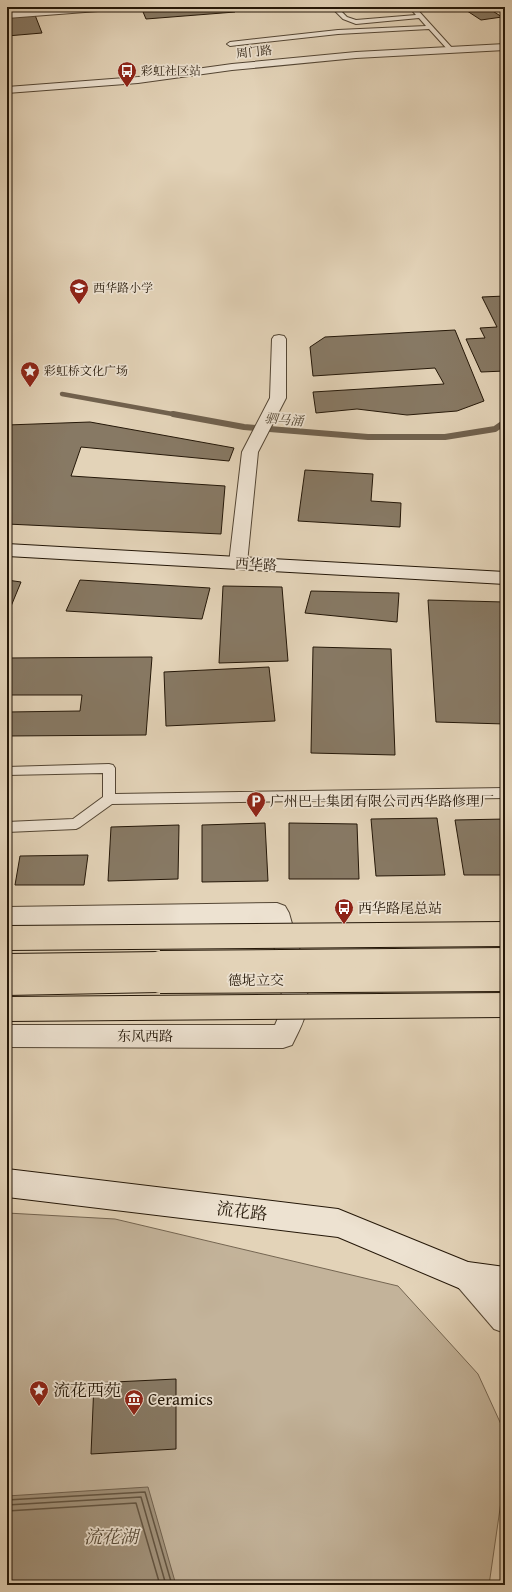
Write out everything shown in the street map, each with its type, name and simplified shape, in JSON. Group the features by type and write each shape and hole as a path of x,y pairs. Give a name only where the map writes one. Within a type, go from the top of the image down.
{"main road":[{"path":"7,938 505,934"},
{"name":"德坭立交","path":"7,965 505,960"},
{"name":"德坭立交","path":"7,984 505,979"},
{"name":"德坭立交","path":"7,1009 505,1005"}],"street":[{"path":"7,15 111,7"},
{"name":"周门路","path":"7,90 138,80 232,67 326,57 505,47"},
{"path":"238,563 250,452 278,398 279,339"},
{"name":"西华路","path":"7,550 505,578"},
{"name":"东风西路","path":"7,917 277,913 291,970 294,992 294,1009 283,1036 7,1036"},
{"name":"流花路","path":"7,1182 338,1223 468,1277 505,1282"},
{"name":"流花路","path":"468,1277 505,1318"}],"lane":[{"path":"334,7 345,18 356,22 420,16"},
{"path":"412,7 450,49"},
{"path":"230,44 338,32 430,27"},
{"path":"7,771 109,768 110,799"},
{"path":"7,827 76,824 110,799 505,793"}],"shaded area":[{"path":"7,1213 115,1219 398,1286 478,1374 505,1433 505,1474 489,1585 7,1585"}],"water":[{"name":"流花湖","path":"148,1487 176,1585 7,1585 7,1496"}],"building":[{"path":"7,7 56,7 57,9 7,13"},
{"path":"141,7 232,7 235,12 146,19"},
{"path":"461,7 497,7 488,8 502,17 481,20"},
{"path":"35,15 42,33 7,36 7,17"},
{"path":"505,296 505,371 481,372 466,339 485,338 480,328 497,327 482,297"},
{"path":"455,330 484,401 457,411 407,415 357,409 316,413 313,392 444,384 435,368 313,376 310,347 325,337"},
{"path":"90,422 234,448 229,461 81,447 71,476 225,486 221,534 7,524 7,425"},
{"path":"305,470 373,474 371,501 401,503 400,527 298,521"},
{"path":"7,580 21,582 7,616"},
{"path":"80,580 210,588 202,619 66,611"},
{"path":"223,586 282,587 288,661 219,663"},
{"path":"311,591 399,593 397,622 305,613"},
{"path":"428,600 504,602 505,724 436,722"},
{"path":"313,647 391,649 395,755 311,753"},
{"path":"152,657 146,735 7,736 7,712 80,711 82,695 7,695 7,658"},
{"path":"269,667 275,721 166,726 164,672"},
{"path":"437,818 445,875 376,876 371,819"},
{"path":"505,819 505,875 464,875 455,820"},
{"path":"265,823 268,881 202,882 202,825"},
{"path":"289,823 357,824 359,879 289,879"},
{"path":"179,825 178,879 108,881 111,827"},
{"path":"88,855 84,885 15,885 20,856"},
{"name":"Ceramics","path":"176,1379 176,1449 91,1454 94,1383"}],"waterway":[{"name":"驷马涌","path":"62,394 178,415"},
{"name":"驷马涌","path":"173,414 244,427 368,437 445,437 495,429 505,422"}],"place":[{"name":"彩虹社区站","path":"127,88"},
{"name":"西华路小学","path":"79,305"},
{"name":"彩虹桥文化广场","path":"30,388"},
{"name":"广州巴士集团有限公司西华路修理厂","path":"256,818"},
{"name":"西华路尾总站","path":"344,925"},
{"name":"流花西苑","path":"39,1407"},
{"name":"Ceramics","path":"134,1416"}]}
